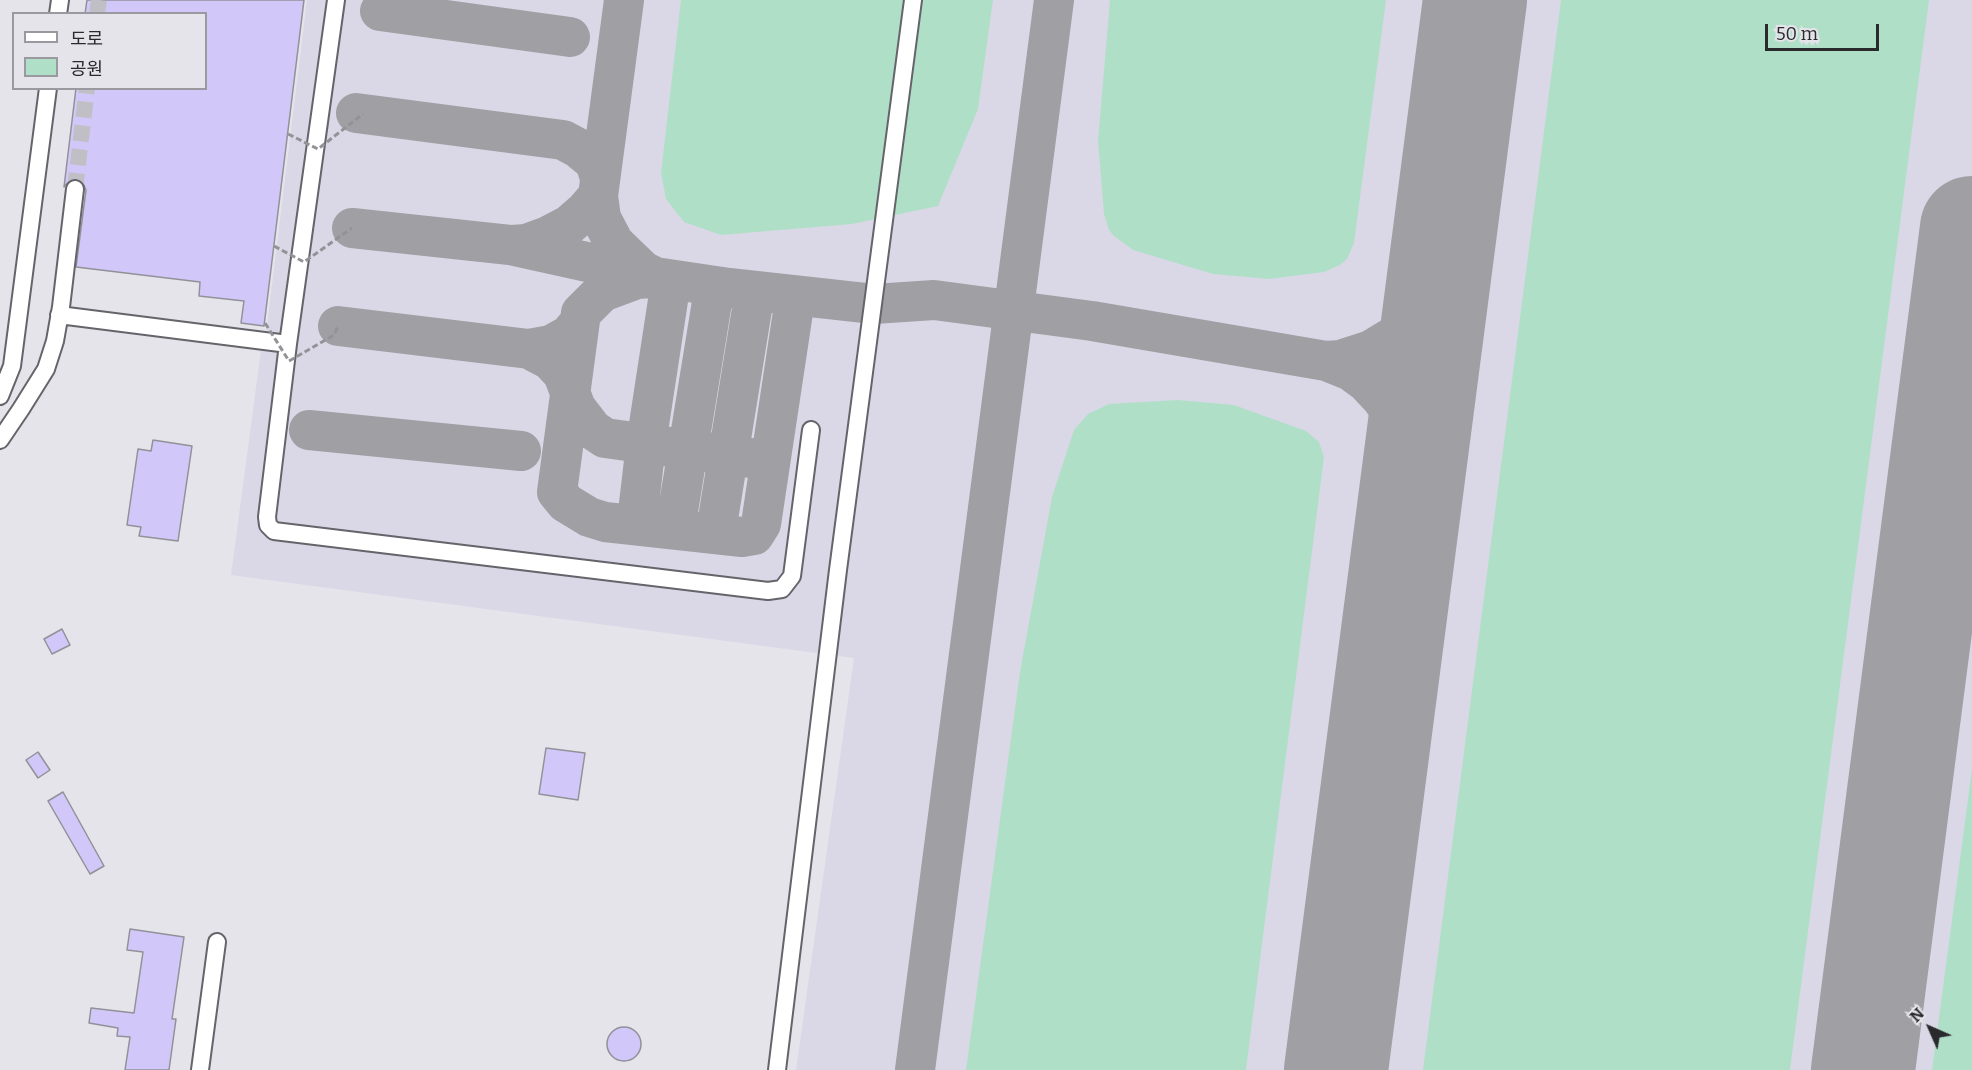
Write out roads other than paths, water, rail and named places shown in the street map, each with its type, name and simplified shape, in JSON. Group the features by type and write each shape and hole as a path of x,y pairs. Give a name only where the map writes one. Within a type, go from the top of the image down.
{"street":[{"path":"336,0 288,344 267,517 268,525 274,531 768,591 782,589 792,576 812,430"},
{"path":"777,1070 838,570 913,0"},
{"path":"0,396 12,366 48,90"},
{"path":"0,440 46,369 55,341 75,189"},
{"path":"59,315 288,344"},
{"path":"200,1070 217,942"}],"tunnel":[{"path":"97,12 99,0"},
{"path":"75,189 87,90"}]}
